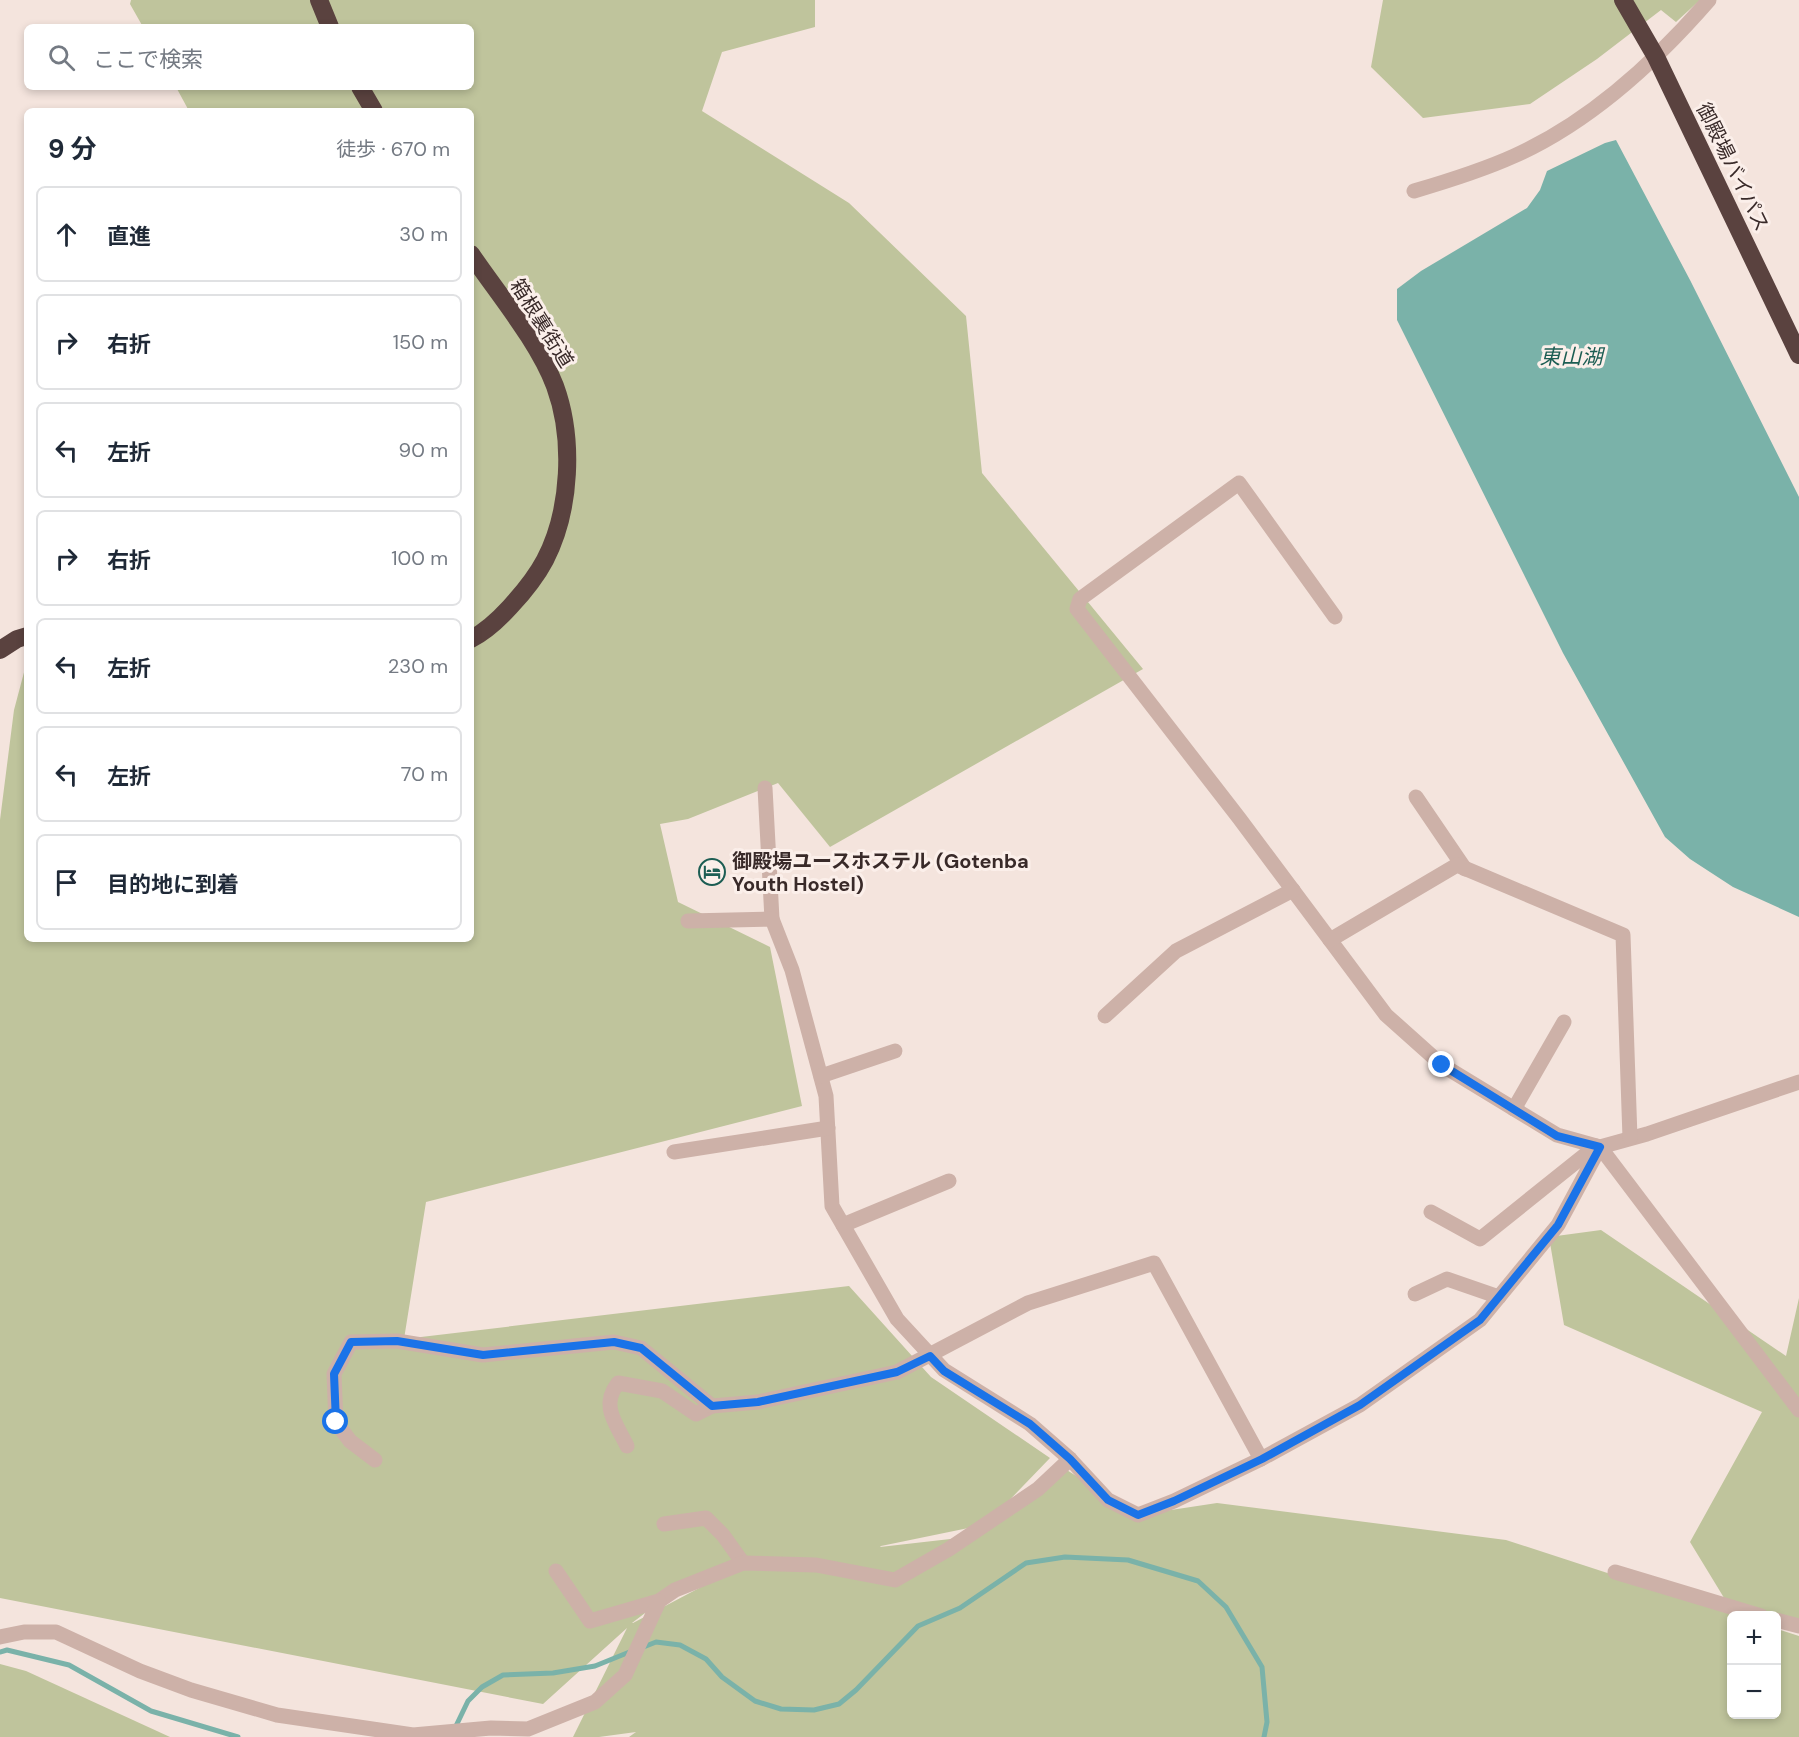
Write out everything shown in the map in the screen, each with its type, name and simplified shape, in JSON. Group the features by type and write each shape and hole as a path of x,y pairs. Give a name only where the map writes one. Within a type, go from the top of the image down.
{"highway":[{"path":"319,0 329,24"},
{"name":"御殿場バイパス","path":"1623,0 1656,57 1799,355"},
{"path":"362,90 372,108"},
{"name":"箱根裏街道","path":"474,258 538,352 554,385 564,417 568,454 566,490 558,526 546,559 526,589 502,615 474,637"},
{"path":"0,650 24,637"}],"street":[{"path":"1414,190 1467,175 1516,155 1566,127 1607,98 1656,57 1709,0"},
{"path":"1335,617 1239,483 1080,599 1077,609 1239,818 1386,1015 1442,1065 1557,1136 1598,1147 1799,1410"},
{"path":"765,788 772,919 792,970 826,1096 832,1206 897,1319 944,1371 1030,1424 1070,1459 1108,1500 1138,1515 1174,1501 1262,1459 1360,1405 1480,1320 1558,1225 1598,1147"},
{"path":"1416,797 1465,869"},
{"path":"1330,940 1457,866 1623,935 1630,1138"},
{"path":"1105,1016 1176,951 1293,890"},
{"path":"688,921 772,919"},
{"path":"1514,1109 1564,1022"},
{"path":"821,1076 895,1051"},
{"path":"1431,1212 1480,1239 1598,1147 1799,1082"},
{"path":"674,1152 828,1128"},
{"path":"843,1225 949,1181"},
{"path":"627,1446 609,1409 611,1393 618,1383 662,1391 696,1414 712,1406 758,1402 897,1372 1028,1303 1154,1263 1262,1459"},
{"path":"1415,1294 1447,1279 1499,1298"},
{"path":"375,1461 350,1441 336,1422 334,1374 351,1342 397,1341 483,1355 614,1342 641,1348 712,1406"},
{"path":"556,1571 590,1622 659,1601 675,1590 743,1563 816,1566 895,1580 949,1549 1038,1489 1070,1459"},
{"path":"664,1524 706,1518 723,1535 743,1563"},
{"path":"1615,1572 1744,1611"},
{"path":"0,1637 24,1632 56,1632 140,1671 277,1715 412,1735 528,1729 595,1702 625,1675 659,1601"},
{"path":"1781,1621 1799,1626"}],"green space":[{"path":"131,0 815,0 815,27 722,52 702,111 849,203 966,316 982,473 1143,669 830,847 778,783 688,819 660,824 678,902 770,947 802,1106 426,1202 404,1339 849,1286 931,1377 1050,1458 994,1516 1062,1467 1138,1515 1217,1503 1506,1540 1727,1612 1727,1719 1781,1719 1781,1630 1799,1636 1799,1737 629,1737 636,1732 599,1737 573,1737 627,1628 543,1704 0,1598 0,820 14,710 24,672 24,942 474,942 474,108 187,108 178,90 474,90 474,24 141,24 130,4","holes":["983,1525 968,1537 881,1546","737,1568 633,1623 675,1590"]},
{"path":"1383,0 1700,0 1676,22 1661,10 1597,59 1530,104 1423,118 1371,67"},
{"path":"1601,1230 1786,1356 1799,1298 1799,1621 1781,1617 1781,1611 1752,1611 1729,1606 1690,1542 1762,1412 1564,1325 1549,1237"},
{"path":"0,1664 26,1671 170,1737 0,1737"}],"water":[{"name":"東山湖","path":"1616,140 1690,280 1799,497 1799,917 1733,887 1690,859 1665,837 1563,653 1397,320 1397,289 1421,271 1527,208 1540,190 1547,171"}],"waterway":[{"path":"641,1648 656,1642 680,1645 706,1659 722,1677 755,1701 781,1709 814,1710 839,1704 856,1690 918,1626 960,1608 1026,1563 1065,1557 1128,1560 1198,1581 1226,1607 1262,1667 1267,1722 1264,1737"},
{"path":"0,1652 7,1650 69,1665 151,1711 238,1737"},
{"path":"455,1728 468,1701 482,1687 503,1675 553,1673 595,1666 632,1651"}],"place":[{"name":"御殿場ユースホステル (Gotenba Youth Hostel)","path":"712,872"}],"route":[{"path":"336,1422 334,1374 351,1342 397,1341 483,1355 614,1342 641,1348 712,1406 758,1402 897,1372 930,1356 944,1371 1030,1424 1070,1459 1108,1500 1138,1515 1174,1501 1262,1459 1360,1405 1480,1320 1558,1225 1600,1147 1557,1136 1442,1065"}]}
